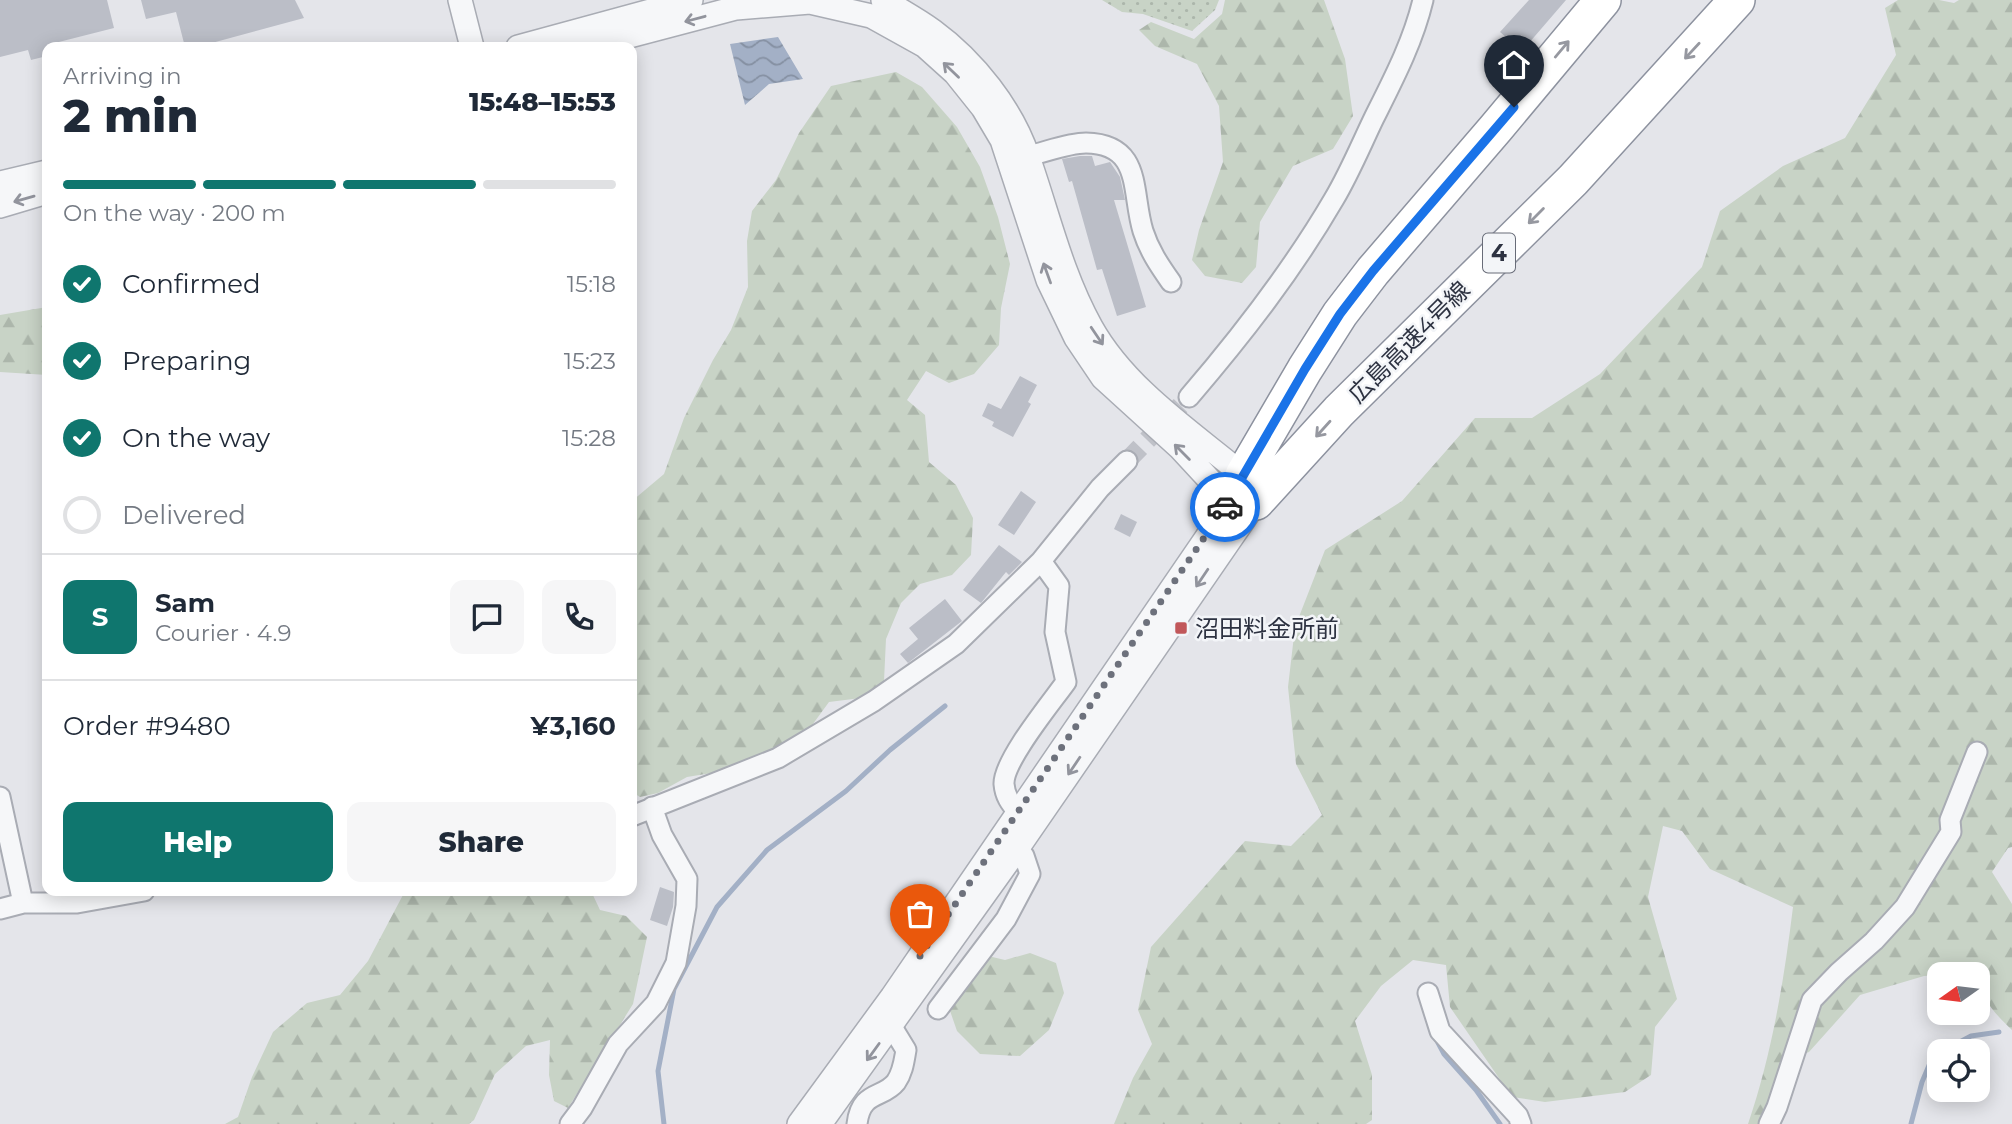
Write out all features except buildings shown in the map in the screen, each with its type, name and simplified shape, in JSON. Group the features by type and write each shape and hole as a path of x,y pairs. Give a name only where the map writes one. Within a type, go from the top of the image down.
{"highway":[{"path":"1242,493 1326,336 1373,271 1603,0"},
{"name":"広島高速4号線","path":"1242,493 1339,411 1573,180 1737,0"}],"street":[{"path":"460,0 471,42"},
{"path":"536,42 691,0"},
{"path":"883,0 933,31 967,61 998,98 1028,156 1065,273 1091,328 1117,365 1242,493"},
{"path":"1189,397 1240,338 1285,278 1336,197 1398,71 1417,26 1423,0"},
{"path":"607,42 736,8 810,2 871,16 925,46 956,73 983,108 1002,140 1048,279 1076,338 1103,378 1180,448 1242,493"},
{"path":"1028,156 1084,143 1110,146 1126,159 1132,173 1145,237 1152,255 1171,282"},
{"path":"0,183 42,173"},
{"path":"0,206 42,193"},
{"path":"637,814 778,758 874,701 956,644 1041,561 1100,488 1127,461"},
{"path":"799,1124 892,997 1242,493"},
{"path":"820,1124 1017,849 1222,548 1242,493"},
{"path":"1018,812 1009,802 1004,781 1012,757 1066,682 1055,632 1059,586 1041,561"},
{"path":"1769,1124 1812,1000 1874,941 1905,907 1951,832 1950,820 1977,752"},
{"path":"0,797 23,904"},
{"path":"570,1124 618,1044 656,1003 676,963 686,906 687,879 662,835 652,807"},
{"path":"938,1009 1006,919 1030,874 1024,856 1017,849"},
{"path":"0,909 23,904 77,903 116,896"},
{"path":"1428,992 1440,1031 1518,1116 1521,1124"},
{"path":"857,1124 866,1100 894,1084 902,1072 906,1050 892,1027"}],"green space":[{"path":"1102,0 1219,0 1215,10 1192,31 1143,14 1122,12"},
{"path":"1225,0 1324,0 1345,59 1353,116 1333,149 1293,166 1260,222 1256,267 1242,283 1205,276 1192,260 1199,230 1223,162 1219,106 1197,64 1155,46 1139,30 1151,22 1194,39 1222,14"},
{"path":"1898,0 1939,0 1954,3 1959,0 2012,0 2012,847 2008,848 1992,872 2012,904 2012,1030 1990,1006 1990,962 1927,962 1927,976 1860,995 1809,1052 1791,1059 1764,1124 1748,1124 1776,1017 1793,907 1710,869 1682,831 1663,826 1648,897 1677,999 1655,1027 1651,1075 1625,1092 1545,1102 1512,1097 1450,1007 1446,965 1413,960 1381,986 1355,1021 1372,1075 1372,1120 1366,1124 1114,1124 1133,1078 1152,1044 1138,1010 1151,947 1245,841 1291,846 1322,815 1296,764 1288,687 1295,627 1325,550 1402,501 1475,418 1532,418 1600,374 1702,267 1720,211 1783,166 1845,138 1896,55 1885,8"},
{"path":"896,72 922,87 957,127 980,167 998,217 1010,264 1001,308 999,345 974,374 949,383 926,371 907,400 925,415 929,462 956,485 973,518 971,555 952,575 920,584 901,603 886,639 884,681 861,698 829,702 810,728 777,751 724,771 687,777 658,793 640,797 637,795 637,497 664,474 684,418 731,330 748,287 747,241 752,211 776,180 799,133 831,86"},
{"path":"42,308 42,375 0,372 0,315"},
{"path":"402,896 593,896 600,910 626,916 647,937 633,1004 568,1108 554,1101 549,1075 550,1040 526,1046 495,1074 474,1120 469,1124 225,1124 238,1117 252,1077 273,1032 307,1003 340,995 368,961"},
{"path":"1030,953 1056,963 1064,993 1049,1030 1020,1056 980,1054 957,1031 948,1005 984,955 1005,960"}],"water":[{"path":"778,37 803,79 769,84 745,105 730,44"}],"waterway":[{"path":"664,1124 658,1071 674,989 717,907 767,850 846,791 890,750 945,706"},
{"path":"1965,1039 1999,1032"},
{"path":"1435,1037 1444,1054 1476,1090 1500,1124"},
{"path":"1911,1124 1927,1070"}],"tunnel":[{"path":"1127,461 1189,397"}],"way so far":[{"path":"920,956 1225,507"}],"place":[{"name":"沼田料金所前","path":"1181,628"}],"route":[{"path":"1225,507 1340,314 1373,271 1514,107"}]}
